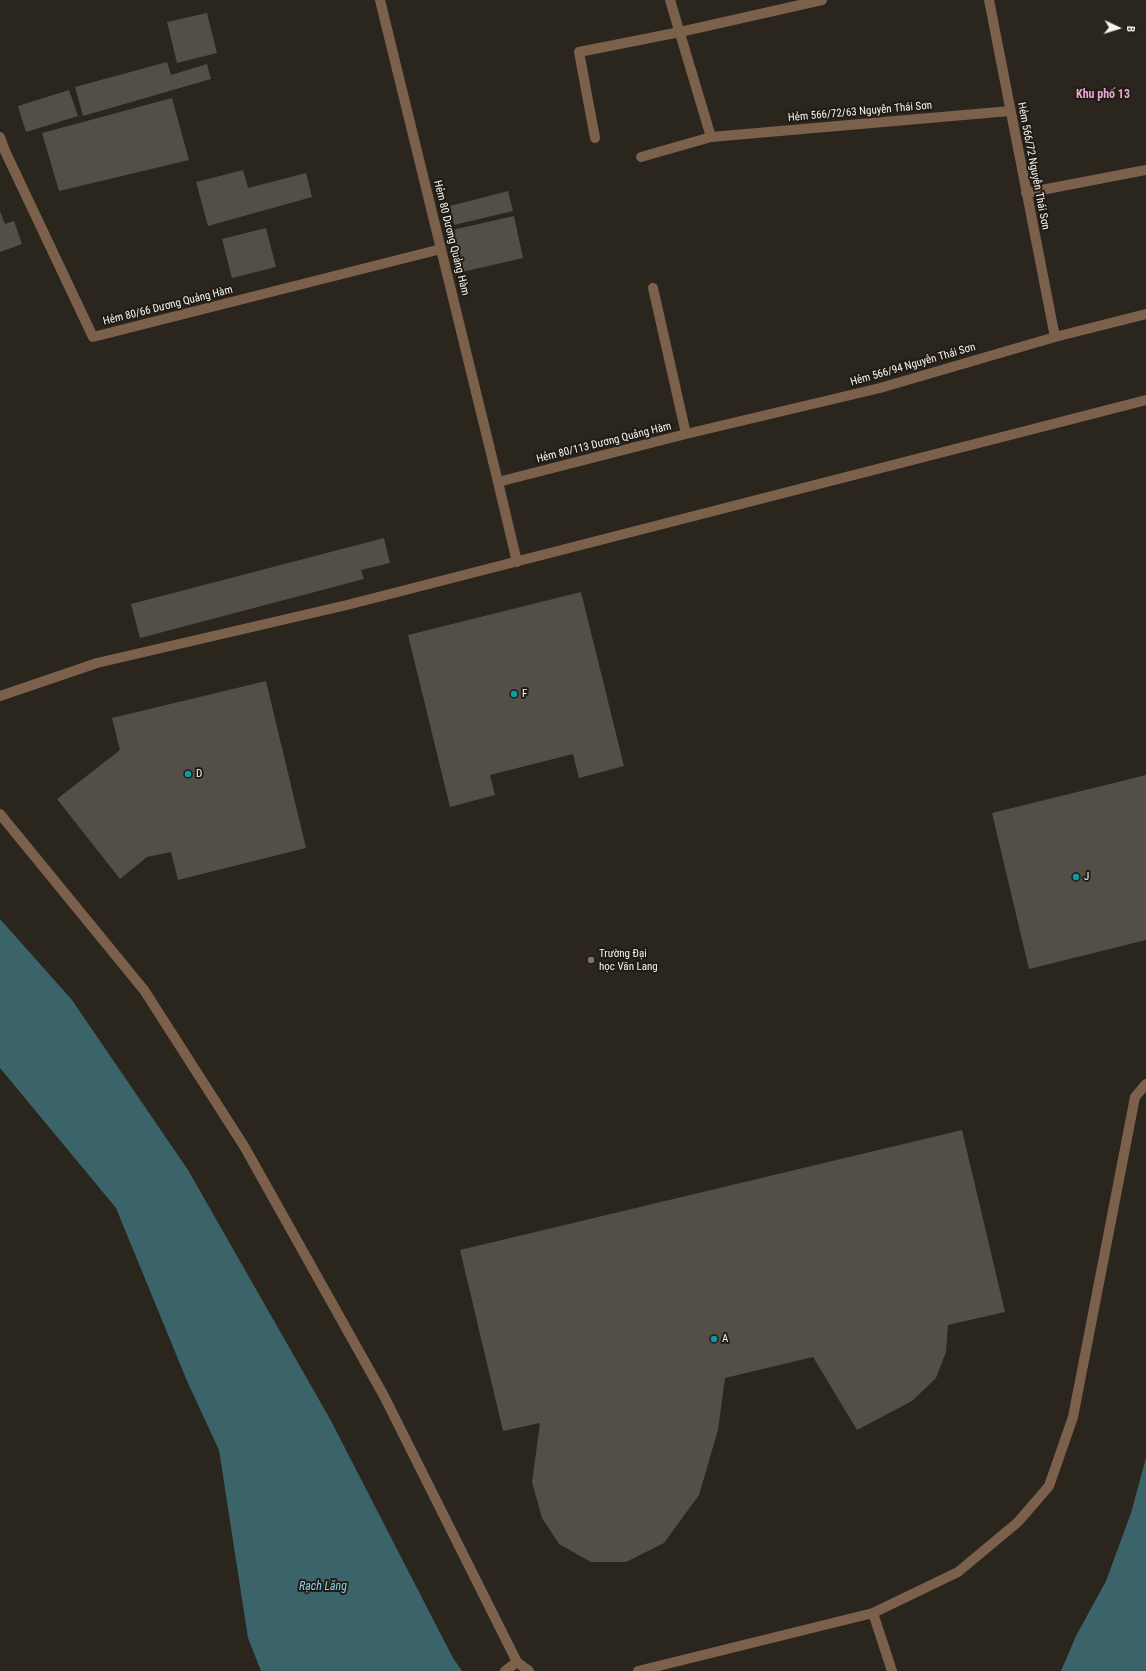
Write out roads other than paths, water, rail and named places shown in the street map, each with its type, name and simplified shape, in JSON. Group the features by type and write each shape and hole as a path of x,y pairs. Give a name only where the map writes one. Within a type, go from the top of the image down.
{"street":[{"name":"Hẻm 80 Dương Quảng Hàm","path":"380,0 517,562"},
{"path":"641,157 711,137 670,0"},
{"path":"595,138 579,52 680,32 822,0"},
{"name":"Hẻm 566/72 Nguyễn Thái Sơn","path":"989,0 1055,337"},
{"name":"Hẻm 566/72/63 Nguyễn Thái Sơn","path":"711,137 1010,111"},
{"name":"Hẻm 80/66 Dương Quảng Hàm","path":"0,137 5,151 93,337 441,249"},
{"path":"1026,193 1146,170"},
{"name":"Hẻm 80/113 Dương Quảng Hàm","path":"498,482 686,434 653,288"},
{"name":"Hẻm 566/94 Nguyễn Thái Sơn","path":"686,434 880,388 1055,337 1146,314"},
{"path":"0,696 97,663 347,605 1146,400"},
{"path":"0,814 144,990 244,1146 384,1396 517,1662 529,1671"},
{"path":"638,1671 873,1612 958,1572 1018,1522 1048,1486 1073,1418 1135,1097 1146,1084"},
{"path":"873,1612 892,1671"},
{"path":"505,1671 517,1662"}],"water":[{"name":"Rạch Lăng","path":"0,919 72,1000 188,1170 330,1419 453,1658 462,1671 261,1671 248,1638 219,1450 187,1381 116,1208 0,1068"},
{"path":"1146,1458 1146,1671 1061,1671 1076,1636 1106,1581 1131,1513"}],"place":[{"name":"F","path":"514,694"},
{"name":"D","path":"188,774"},
{"name":"J","path":"1076,877"},
{"name":"Trường Đại học Văn Lang","path":"591,960"},
{"name":"A","path":"714,1339"}],"district":[{"name":"Khu phố 13","path":"1103,95"}]}
